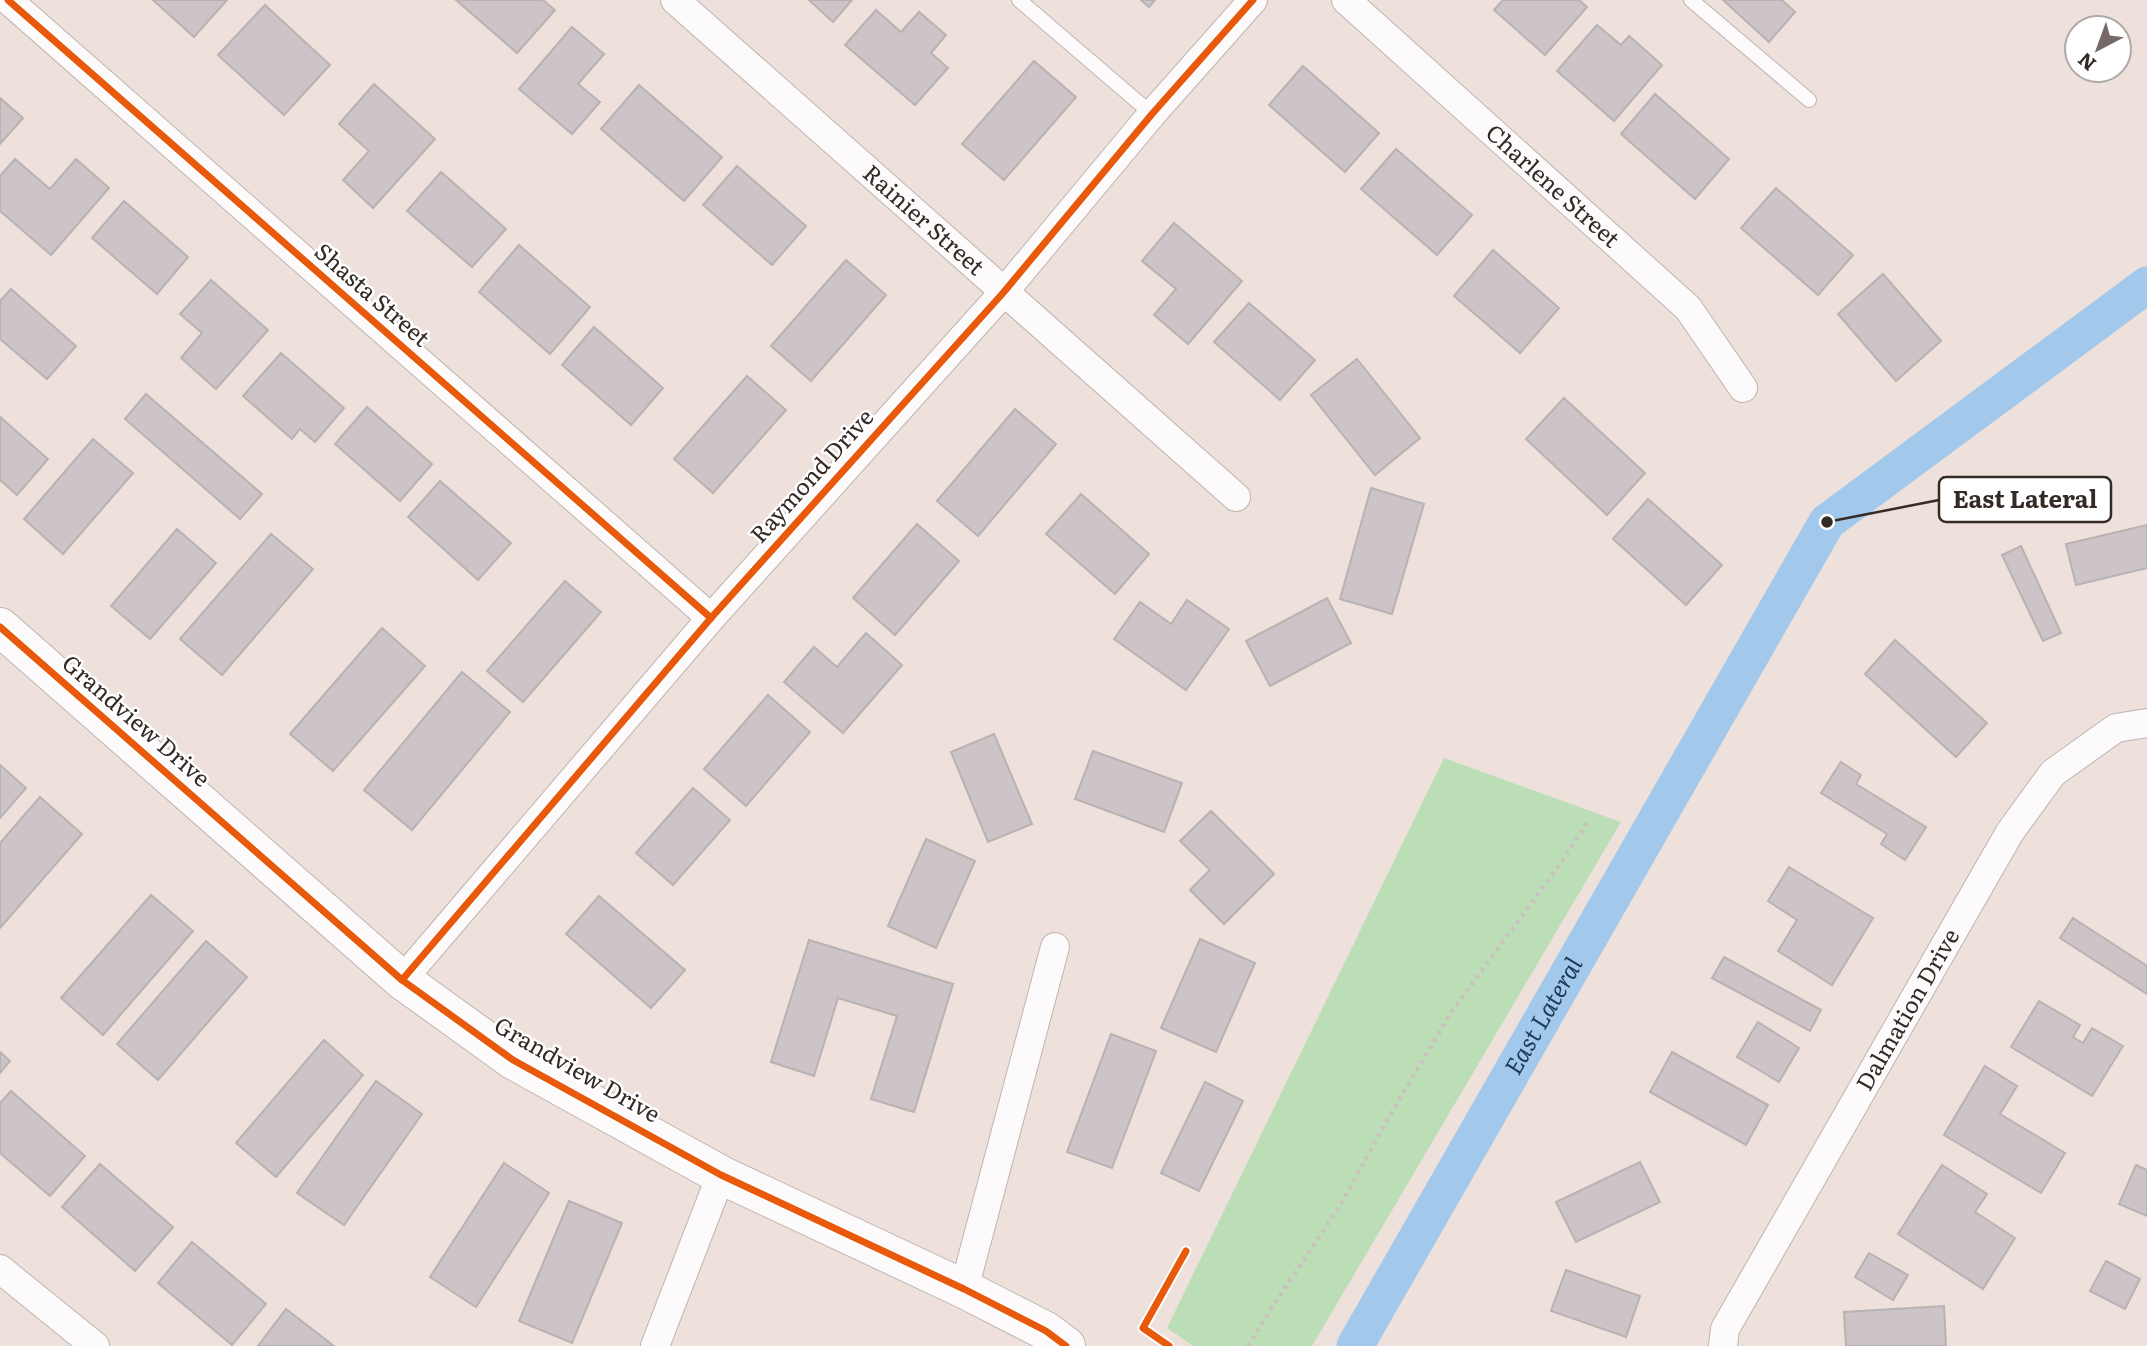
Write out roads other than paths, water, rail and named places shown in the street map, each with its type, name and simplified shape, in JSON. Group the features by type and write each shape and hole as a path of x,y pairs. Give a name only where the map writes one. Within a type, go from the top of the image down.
{"street":[{"name":"Shasta Street","path":"8,0 711,618"},
{"name":"Rainier Street","path":"675,0 1236,497"},
{"name":"Raymond Drive","path":"402,980 711,618 1003,293 1152,114 1253,0"},
{"name":"Charlene Street","path":"1346,0 1688,308 1743,388"},
{"name":"Grandview Drive","path":"0,627 402,980 513,1060 721,1175 964,1289 1046,1331 1066,1346"},
{"name":"Dalmation Drive","path":"1723,1346 1725,1329 2010,832 2053,773 2116,728 2147,723"},
{"path":"964,1289 1055,947"},
{"path":"655,1346 721,1175"},
{"path":"0,1269 95,1346"}],"lane":[{"path":"1019,0 1152,114"},
{"path":"1691,0 1809,100"}],"waterway":[{"name":"East Lateral","path":"1355,1346 1827,522 2147,285"}],"place":[{"name":"East Lateral","path":"1827,522"}]}
